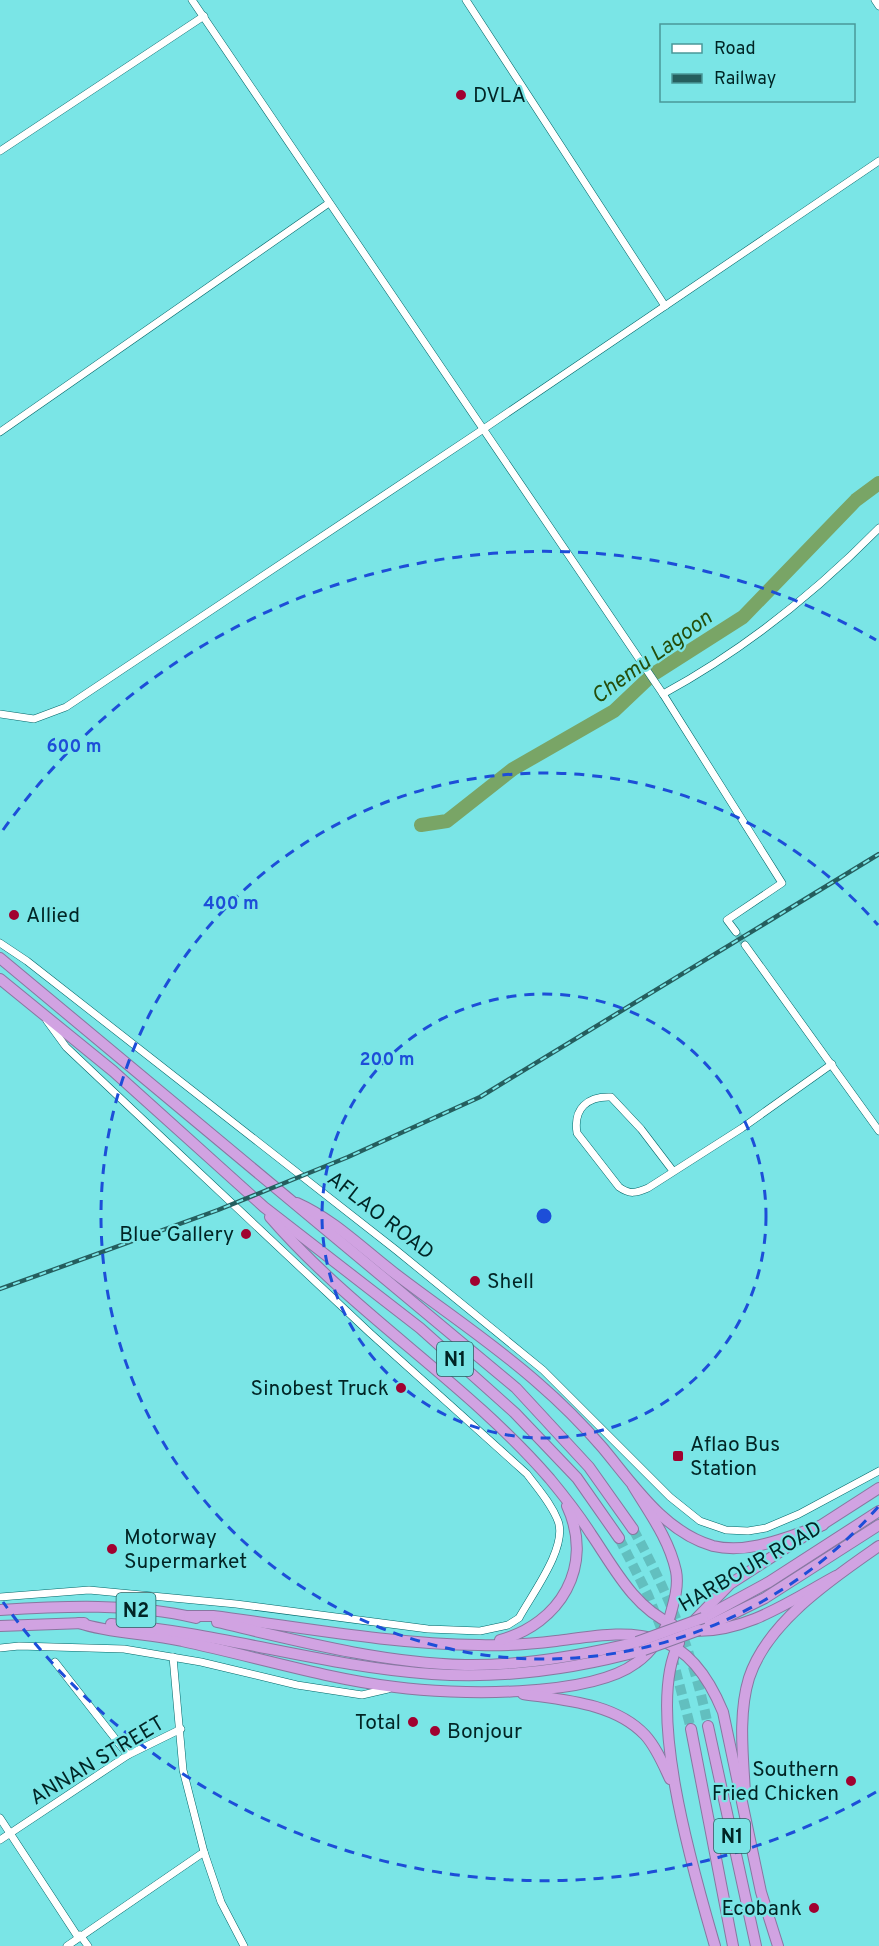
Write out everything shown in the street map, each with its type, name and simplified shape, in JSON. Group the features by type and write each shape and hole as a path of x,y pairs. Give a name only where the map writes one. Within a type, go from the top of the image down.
{"highway":[{"name":"N1","path":"0,958 283,1197 516,1388 589,1467 633,1529"},
{"name":"N1","path":"0,979 130,1086 264,1207 420,1328 515,1413 577,1478 619,1538"},
{"path":"283,1197 309,1209 339,1228 537,1382 601,1446 633,1486 665,1518 696,1540 715,1546 741,1548 762,1545 823,1525"},
{"path":"264,1207 287,1237 342,1289 518,1443 559,1490 619,1577 649,1609 668,1623 686,1630 714,1631 735,1627 836,1576"},
{"path":"508,1691 579,1684 613,1676 637,1663 659,1640 668,1623 675,1599 676,1574 668,1542 633,1486"},
{"path":"715,1946 695,1876 675,1789 670,1747 669,1686 677,1648 686,1630 707,1605 730,1584 879,1488"},
{"path":"479,1646 510,1638 541,1622 559,1604 569,1587 576,1560 575,1532 559,1490"},
{"name":"HARBOUR ROAD","path":"567,1663 637,1642 703,1618 769,1582 879,1510"},
{"name":"HARBOUR ROAD","path":"567,1663 644,1650 733,1615 879,1525"},
{"path":"746,1823 743,1737 749,1679 760,1651 782,1624 836,1576 879,1546"},
{"name":"N2","path":"0,1610 88,1608 189,1616 362,1653 425,1662 567,1663"},
{"path":"189,1616 213,1616 359,1635 479,1646 552,1642 616,1635 659,1640 677,1648 704,1675 714,1690 723,1712 761,1892 778,1946"},
{"path":"79,1623 102,1629 180,1640 338,1678 394,1687 508,1691 582,1703 620,1716 645,1735 660,1756 675,1789"},
{"name":"N2","path":"0,1626 79,1623 140,1626 264,1646 375,1668 431,1674 504,1674 567,1663"},
{"name":"N1","path":"708,1726 756,1946"},
{"name":"N1","path":"691,1729 733,1946"}],"street":[{"path":"192,0 663,694 782,883 727,920 736,932"},
{"path":"466,0 665,306"},
{"path":"875,0 879,6"},
{"path":"1,148 204,16"},
{"path":"0,714 34,719 66,707 482,430 879,161"},
{"path":"0,432 328,203"},
{"path":"663,694 708,669 783,616 832,575 879,528"},
{"name":"AFLAO ROAD","path":"0,943 468,1307 543,1370 682,1508 700,1521 726,1530"},
{"path":"745,945 879,1131"},
{"path":"0,1597 88,1590 236,1604 428,1629 480,1631 508,1625 519,1617 559,1545 558,1522 547,1500 527,1474 370,1333 66,1047 40,1012"},
{"path":"673,1171 641,1128 611,1097 599,1096 586,1101 578,1111 575,1123 577,1133 619,1187 627,1193 648,1188 742,1128 832,1064"},
{"name":"HARBOUR ROAD","path":"726,1530 748,1531 766,1528 799,1514 879,1471"},
{"path":"0,1648 19,1646 124,1649 173,1657 297,1685 362,1695 394,1687"},
{"path":"173,1657 183,1770 204,1852 221,1902 243,1946"},
{"path":"55,1662 128,1755"},
{"name":"ANNAN STREET","path":"0,1840 128,1755 181,1729"},
{"path":"0,1818 88,1946"},
{"path":"67,1946 204,1852"}],"waterway":[{"name":"Chemu Lagoon","path":"421,825 447,821 513,769 614,711 652,675 743,617 856,500 879,483"}],"tunnel":[{"path":"736,932 745,945"},
{"path":"633,1529 658,1576 678,1624 695,1674 708,1726"},
{"path":"619,1538 648,1595 665,1638"},
{"path":"672,1656 691,1729"}],"railway":[{"path":"0,1289 218,1210 348,1157 480,1097 879,854"}],"place":[{"name":"DVLA","path":"461,95"},
{"name":"Allied","path":"14,915"},
{"name":"Blue Gallery","path":"246,1234"},
{"name":"Shell","path":"475,1281"},
{"name":"Sinobest Truck","path":"401,1388"},
{"name":"Aflao Bus Station","path":"678,1456"},
{"name":"Motorway Supermarket","path":"112,1549"},
{"name":"Total","path":"413,1722"},
{"name":"Bonjour","path":"435,1731"},
{"name":"Southern Fried Chicken","path":"851,1781"},
{"name":"Ecobank","path":"814,1908"}]}
